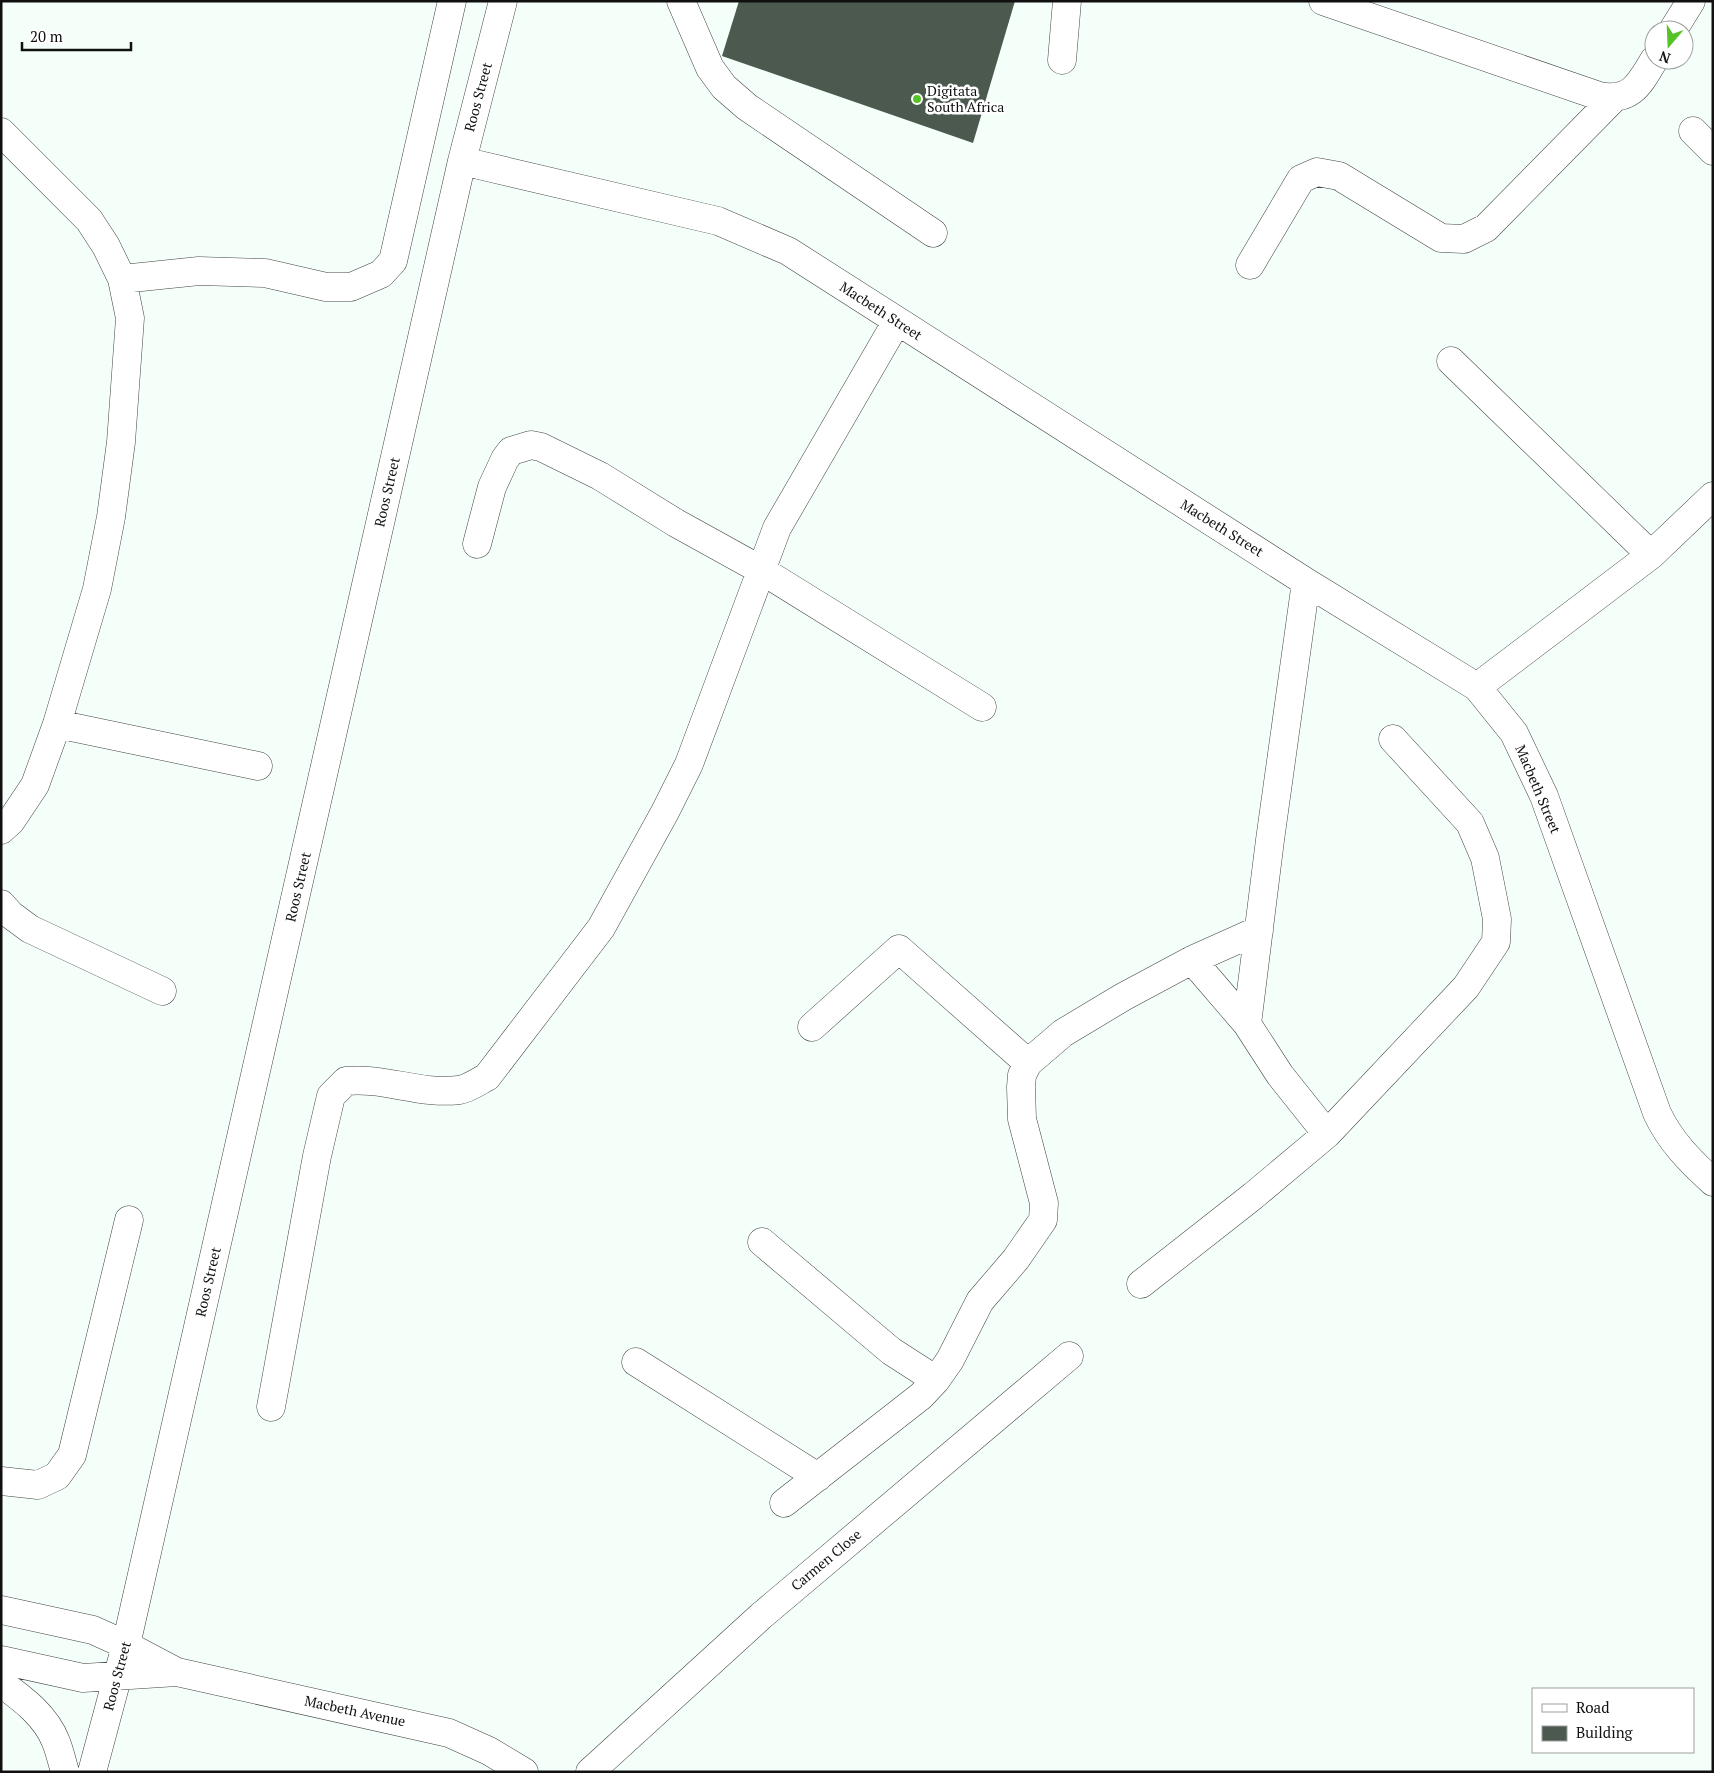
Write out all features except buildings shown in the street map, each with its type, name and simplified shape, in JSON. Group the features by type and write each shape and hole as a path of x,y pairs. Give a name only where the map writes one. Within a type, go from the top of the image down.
{"street":[{"path":"122,279 199,271 265,273 326,287 350,287 381,274 393,261 452,1"},
{"name":"Roos Street","path":"92,1772 126,1644 462,161 503,1"},
{"path":"681,1 710,68 724,87 747,107 933,233"},
{"path":"1062,60 1067,1"},
{"path":"1323,1 1599,96 1613,98 1628,94 1636,87 1647,70"},
{"path":"1680,20 1692,1"},
{"path":"1250,265 1301,180 1317,172 1339,176 1441,238 1464,239 1486,228 1613,98"},
{"path":"1694,131 1713,151"},
{"path":"1,132 89,220 106,246 122,279 130,318 121,442 111,517 98,589 57,724 35,785 11,821 1,830"},
{"name":"Macbeth Street","path":"462,161 718,220 788,252 1306,582 1476,687 1514,733 1544,796 1664,1129 1676,1146 1709,1169"},
{"path":"271,1407 317,1156 331,1096 346,1081 364,1079 434,1090 461,1090 487,1077 601,928 665,812 689,764 777,528 897,321"},
{"path":"1451,361 1650,555"},
{"path":"477,544 492,487 504,459 511,451 530,445 541,447 600,476 676,523 761,570 982,707"},
{"path":"1476,687 1650,555 1713,496"},
{"path":"1247,1024 1306,582"},
{"path":"57,724 258,766"},
{"path":"1141,1284 1253,1196 1327,1134 1466,987 1496,942 1497,919 1485,858 1470,823 1394,739"},
{"path":"1,904 11,915 30,929 162,991"},
{"path":"784,1503 921,1396 936,1380 954,1353 980,1301 1016,1259 1043,1220 1044,1203 1022,1119 1022,1075 1028,1063 1063,1033 1123,997 1192,960 1259,930"},
{"path":"812,1027 900,949 1028,1063"},
{"path":"1192,960 1247,1024 1280,1075 1327,1134"},
{"path":"1,1481 38,1485 57,1476 72,1455 129,1220"},
{"path":"762,1242 891,1351 936,1380"},
{"name":"Carmen Close","path":"590,1772 761,1616 1068,1356"},
{"path":"636,1362 818,1477"},
{"name":"Macbeth Avenue","path":"1,1610 93,1630 126,1644 177,1672"},
{"name":"Macbeth Avenue","path":"1,1660 83,1678 177,1672 448,1733 489,1751 524,1772"},
{"path":"1,1683 26,1701 44,1720 56,1740 65,1772"}],"place":[{"name":"Digitata South Africa","path":"917,99"}]}
